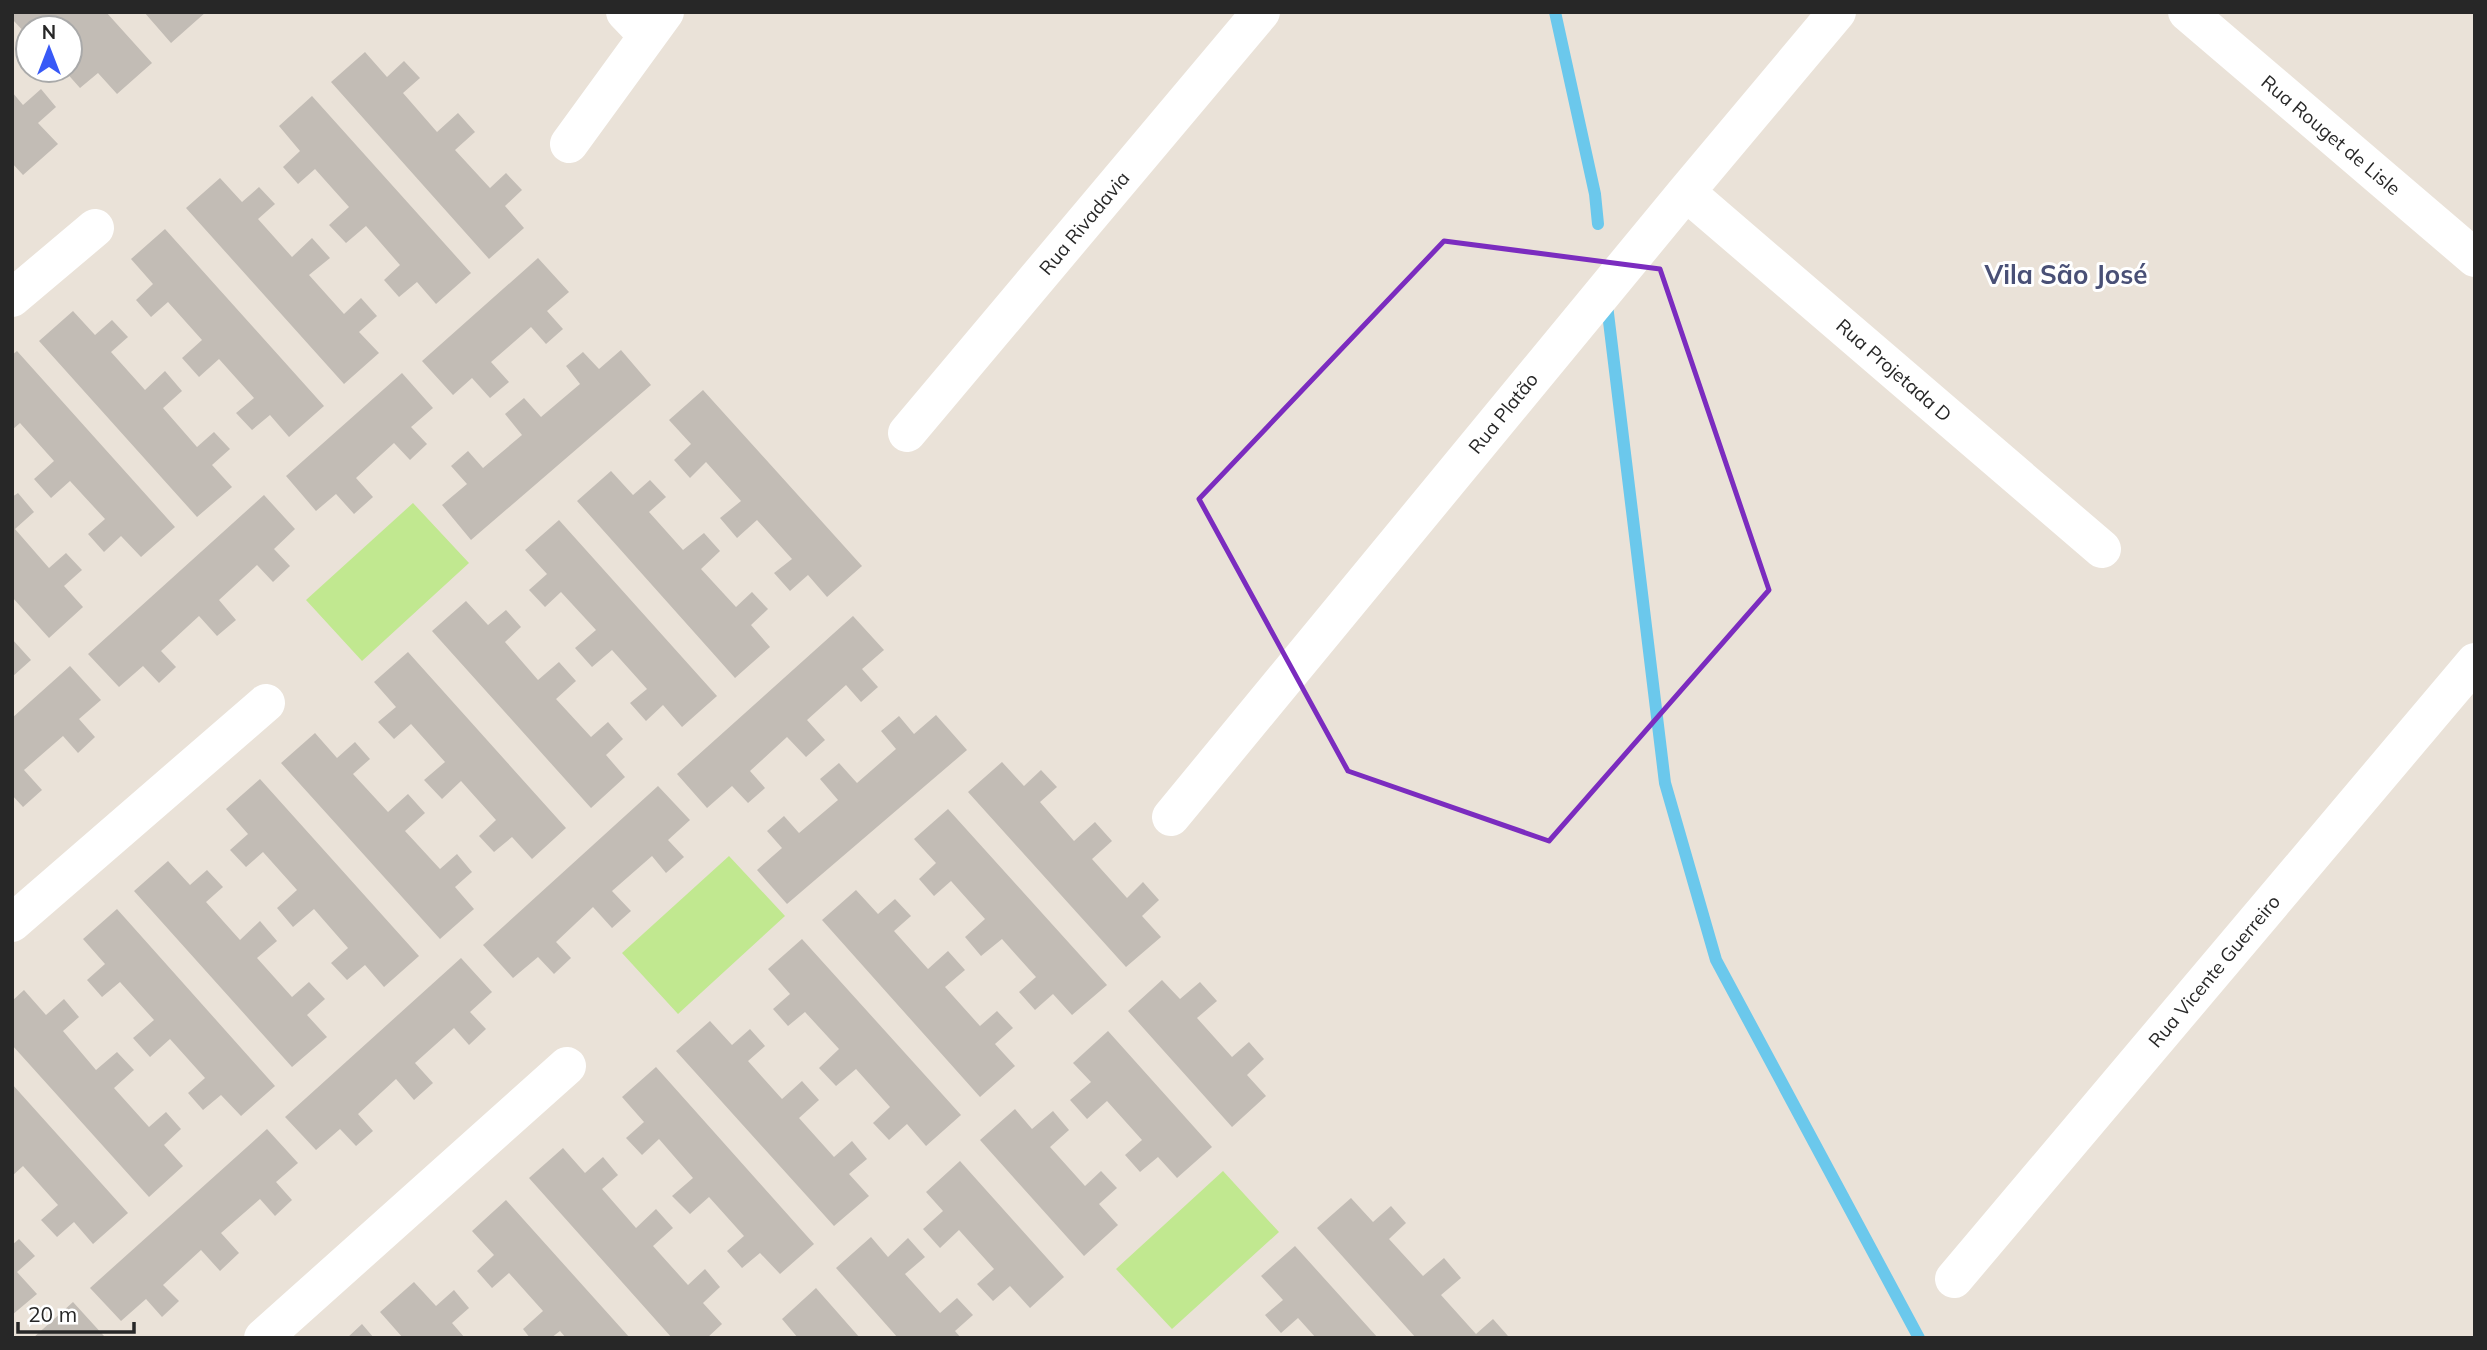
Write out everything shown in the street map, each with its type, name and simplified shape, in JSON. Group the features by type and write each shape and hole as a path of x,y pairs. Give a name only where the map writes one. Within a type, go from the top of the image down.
{"street":[{"name":"Rua Rivadavia","path":"907,433 1261,12"},
{"name":"Rua Platão","path":"1171,817 1837,12"},
{"name":"Rua Rouget de Lisle","path":"2187,12 2475,258"},
{"path":"569,144 646,20"},
{"name":"Rua Projetada D","path":"1686,192 2102,549"},
{"path":"12,298 95,228"},
{"name":"Rua Vicente Guerreiro","path":"1954,1279 2475,662"},
{"path":"12,923 266,703"},
{"path":"263,1338 567,1066"}],"highlighted area":[{"path":"1444,241 1660,269 1769,590 1549,841 1348,771 1199,499"}],"green space":[{"path":"413,503 469,563 362,661 306,600"},
{"path":"729,856 785,916 678,1014 622,953"},
{"path":"1223,1171 1279,1232 1172,1329 1116,1269"}],"building":[{"path":"14,12 106,12 152,63 117,94 98,73 80,88 76,84 84,84 84,14 14,14 14,21 12,19"},
{"path":"144,12 206,12 171,43"},
{"path":"365,52 387,77 404,61 420,78 403,93 437,132 458,113 475,132 455,150 490,188 506,173 522,190 505,206 524,228 489,259 331,82"},
{"path":"41,89 56,107 38,123 58,144 23,175 12,163 12,92 23,105"},
{"path":"312,96 471,273 436,304 417,282 399,297 384,280 400,265 366,226 346,243 329,225 349,207 315,169 298,184 283,167 300,151 279,126"},
{"path":"220,178 242,202 259,187 275,204 258,219 292,257 312,238 330,258 309,275 344,314 361,298 377,316 359,332 379,353 344,384 186,208"},
{"path":"165,229 324,406 289,437 270,415 252,430 236,413 254,398 219,359 199,377 182,358 202,340 168,302 151,317 136,300 153,284 131,259"},
{"path":"538,258 569,292 547,311 563,329 546,344 531,327 491,362 509,382 490,398 472,378 453,395 422,361"},
{"path":"73,311 95,335 112,320 128,337 111,352 145,390 165,371 182,391 163,408 197,447 214,432 230,449 212,465 232,487 197,517 39,341"},
{"path":"621,350 651,385 471,540 442,505 467,484 451,466 468,451 483,468 522,435 505,414 524,398 541,417 580,384 566,366 583,352 599,369"},
{"path":"17,351 175,527 141,557 121,536 104,552 88,534 105,519 70,481 51,498 34,479 54,461 20,423 12,430 12,355"},
{"path":"402,373 433,408 411,427 427,444 410,460 394,443 356,478 373,497 354,514 336,494 316,511 286,476"},
{"path":"703,390 862,566 827,597 808,575 790,591 774,573 792,559 757,520 737,538 720,518 741,501 706,462 690,478 674,460 691,444 669,420"},
{"path":"611,471 633,495 650,480 666,497 649,512 683,550 704,533 720,551 701,569 736,607 752,592 768,609 751,625 770,647 735,678 577,501"},
{"path":"18,493 34,512 15,529 49,568 66,553 82,570 64,586 83,607 49,638 12,597 12,497"},
{"path":"264,495 295,529 274,549 290,566 273,582 257,565 219,600 236,620 217,636 199,616 161,651 176,667 159,683 143,666 119,687 88,654"},
{"path":"559,520 717,696 682,727 663,705 646,721 630,703 647,689 612,650 592,667 575,648 596,630 561,592 545,607 529,590 547,574 525,550"},
{"path":"466,601 488,625 506,610 521,627 505,642 538,680 559,662 576,681 556,699 591,737 608,722 623,739 606,755 625,777 591,808 432,631"},
{"path":"853,616 884,650 862,669 878,687 861,702 846,685 807,720 825,740 806,757 787,737 750,771 765,788 748,803 732,786 707,808 677,774"},
{"path":"12,639 31,660 12,677"},
{"path":"408,652 566,828 532,859 512,837 494,852 479,836 496,820 461,781 442,799 424,780 445,762 411,724 394,739 378,722 396,707 374,682"},
{"path":"70,666 101,700 79,719 95,737 78,753 63,736 24,770 42,790 23,807 12,795 12,718"},
{"path":"936,715 967,750 787,904 757,870 782,848 767,831 784,816 799,833 838,800 820,779 839,763 857,783 896,749 881,731 899,716 914,734"},
{"path":"315,733 337,758 355,742 370,759 353,774 388,812 408,794 425,813 405,831 440,869 457,854 472,872 455,887 474,909 440,939 281,763"},
{"path":"1002,762 1024,786 1041,770 1057,787 1040,802 1074,841 1095,822 1112,841 1092,859 1127,898 1143,882 1159,900 1142,916 1161,937 1126,967 968,792"},
{"path":"260,779 419,956 384,987 365,965 347,980 331,963 348,948 314,909 293,927 277,908 297,890 263,852 246,867 230,850 248,834 226,809"},
{"path":"658,786 690,820 668,840 684,857 666,873 652,856 612,891 631,911 612,928 593,907 556,942 571,958 554,974 538,957 513,978 483,945"},
{"path":"948,809 1107,985 1072,1015 1053,994 1035,1010 1019,992 1036,977 1002,939 981,956 965,937 985,919 951,881 934,896 919,879 936,863 914,839"},
{"path":"168,861 190,885 207,870 223,887 206,902 240,940 260,921 277,941 257,958 292,997 309,982 325,999 307,1015 327,1037 292,1067 134,891"},
{"path":"856,890 878,914 895,899 911,916 894,931 928,969 948,951 965,970 945,987 980,1026 997,1011 1013,1028 995,1044 1015,1066 980,1097 822,920"},
{"path":"117,909 275,1086 241,1116 221,1095 203,1110 188,1093 205,1078 170,1039 150,1057 133,1038 154,1020 120,982 102,997 87,980 105,964 83,939"},
{"path":"802,939 961,1115 926,1146 907,1124 889,1140 873,1123 890,1107 856,1069 836,1086 819,1068 839,1049 805,1012 788,1026 773,1009 790,994 768,969"},
{"path":"461,958 492,992 470,1012 486,1029 469,1045 454,1028 415,1063 433,1083 414,1100 396,1079 358,1114 373,1131 356,1146 340,1129 316,1150 285,1117"},
{"path":"1162,980 1180,999 1200,982 1217,1001 1197,1018 1232,1057 1249,1042 1264,1059 1247,1075 1266,1096 1232,1127 1128,1011"},
{"path":"24,990 46,1015 64,999 79,1017 63,1031 96,1070 117,1052 134,1070 114,1088 149,1127 166,1112 181,1129 164,1145 183,1166 149,1197 12,1045 12,1001"},
{"path":"710,1021 732,1045 750,1029 765,1046 748,1061 782,1099 802,1081 819,1100 799,1118 834,1157 852,1141 867,1159 849,1174 869,1196 834,1226 676,1051"},
{"path":"1108,1031 1212,1147 1177,1178 1158,1157 1140,1172 1125,1155 1142,1140 1107,1101 1087,1119 1070,1100 1091,1082 1073,1063"},
{"path":"656,1067 814,1244 780,1274 760,1253 742,1268 727,1251 744,1236 709,1197 690,1214 672,1196 693,1178 659,1139 642,1155 626,1138 644,1122 622,1097"},
{"path":"12,1084 128,1213 93,1244 74,1222 57,1237 41,1220 58,1205 23,1166 12,1176"},
{"path":"1015,1109 1032,1129 1053,1111 1069,1130 1050,1147 1085,1186 1101,1171 1117,1188 1099,1204 1118,1225 1084,1256 980,1140"},
{"path":"267,1129 298,1163 276,1182 292,1200 275,1216 260,1199 221,1233 239,1253 220,1271 201,1250 163,1285 179,1301 162,1317 146,1299 121,1321 90,1288"},
{"path":"563,1148 585,1173 603,1157 618,1175 602,1189 636,1228 656,1209 673,1228 653,1246 688,1285 705,1269 720,1287 703,1303 722,1324 707,1338 672,1338 529,1178"},
{"path":"960,1161 1064,1277 1030,1308 1010,1286 993,1301 977,1284 994,1269 959,1230 940,1248 923,1229 943,1211 926,1192"},
{"path":"1351,1198 1373,1222 1391,1206 1406,1223 1389,1239 1423,1276 1444,1258 1461,1278 1441,1295 1476,1334 1493,1319 1508,1336 1416,1338 1317,1228"},
{"path":"506,1200 630,1338 566,1338 560,1331 551,1338 530,1338 523,1329 543,1311 509,1273 492,1288 477,1271 494,1255 472,1231"},
{"path":"871,1237 888,1257 908,1238 925,1257 905,1274 940,1313 957,1298 973,1315 955,1331 961,1338 898,1338 836,1268"},
{"path":"19,1239 35,1256 17,1272 37,1294 12,1315 12,1245"},
{"path":"1295,1246 1378,1338 1316,1338 1298,1318 1281,1333 1265,1315 1283,1300 1261,1276"},
{"path":"414,1282 436,1306 454,1290 469,1308 452,1323 465,1338 403,1338 380,1312"},
{"path":"816,1288 860,1338 798,1338 782,1319"},
{"path":"73,1302 104,1336 33,1338"},
{"path":"362,1324 374,1338 347,1338"}],"waterway":[{"path":"1555,12 1595,194 1598,224"},
{"path":"1607,305 1665,783 1716,960 1919,1338"}],"district":[{"name":"Vila São José","path":"2066,274"}]}
